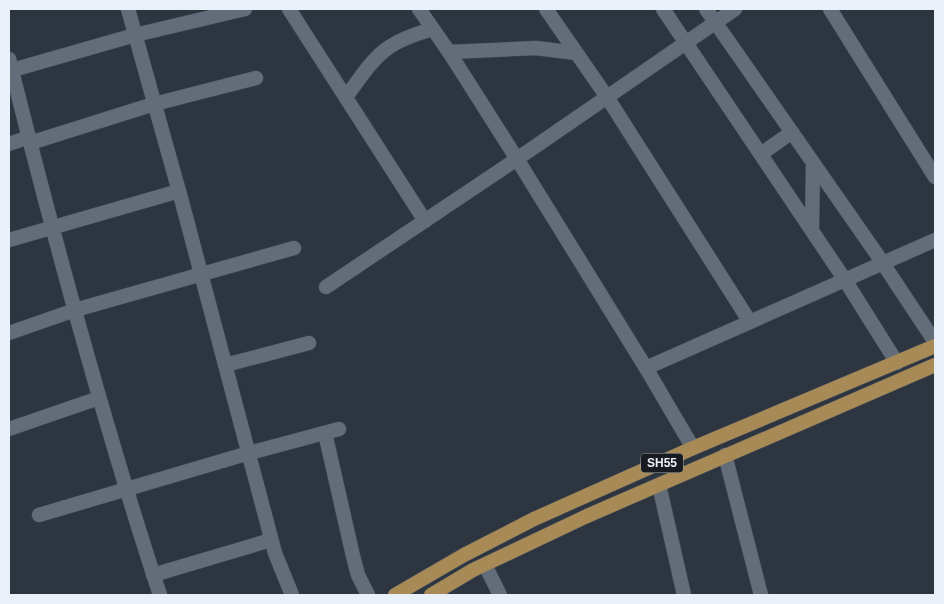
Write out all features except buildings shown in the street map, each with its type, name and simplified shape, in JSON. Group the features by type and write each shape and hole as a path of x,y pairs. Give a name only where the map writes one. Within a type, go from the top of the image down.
{"main road":[{"name":"SH55","path":"395,595 464,555 534,519 693,448 897,363 935,344"},
{"path":"918,353 931,367"},
{"name":"SH55","path":"431,595 484,565 587,516 931,367"}],"street":[{"path":"128,9 179,191 271,540 292,595"},
{"path":"160,595 99,398 10,66 245,9"},
{"path":"289,9 425,221"},
{"path":"419,9 449,52 517,159 693,448"},
{"path":"546,9 607,97 750,322"},
{"path":"663,9 812,230 897,363"},
{"path":"706,9 883,264 935,344"},
{"path":"326,287 517,159 735,9"},
{"path":"830,9 935,177"},
{"path":"346,97 380,53 394,42 433,29"},
{"path":"449,52 536,48 576,53"},
{"path":"9,144 256,78"},
{"path":"761,154 792,132"},
{"path":"812,230 813,163"},
{"path":"9,240 179,191"},
{"path":"646,368 935,240"},
{"path":"9,333 75,310 294,248"},
{"path":"225,365 309,343"},
{"path":"9,429 99,398"},
{"path":"39,515 248,453 338,429"},
{"path":"324,433 356,565 368,595"},
{"path":"726,455 761,595"},
{"path":"659,485 684,595"},
{"path":"153,575 271,540"},
{"path":"484,565 500,595"}]}
